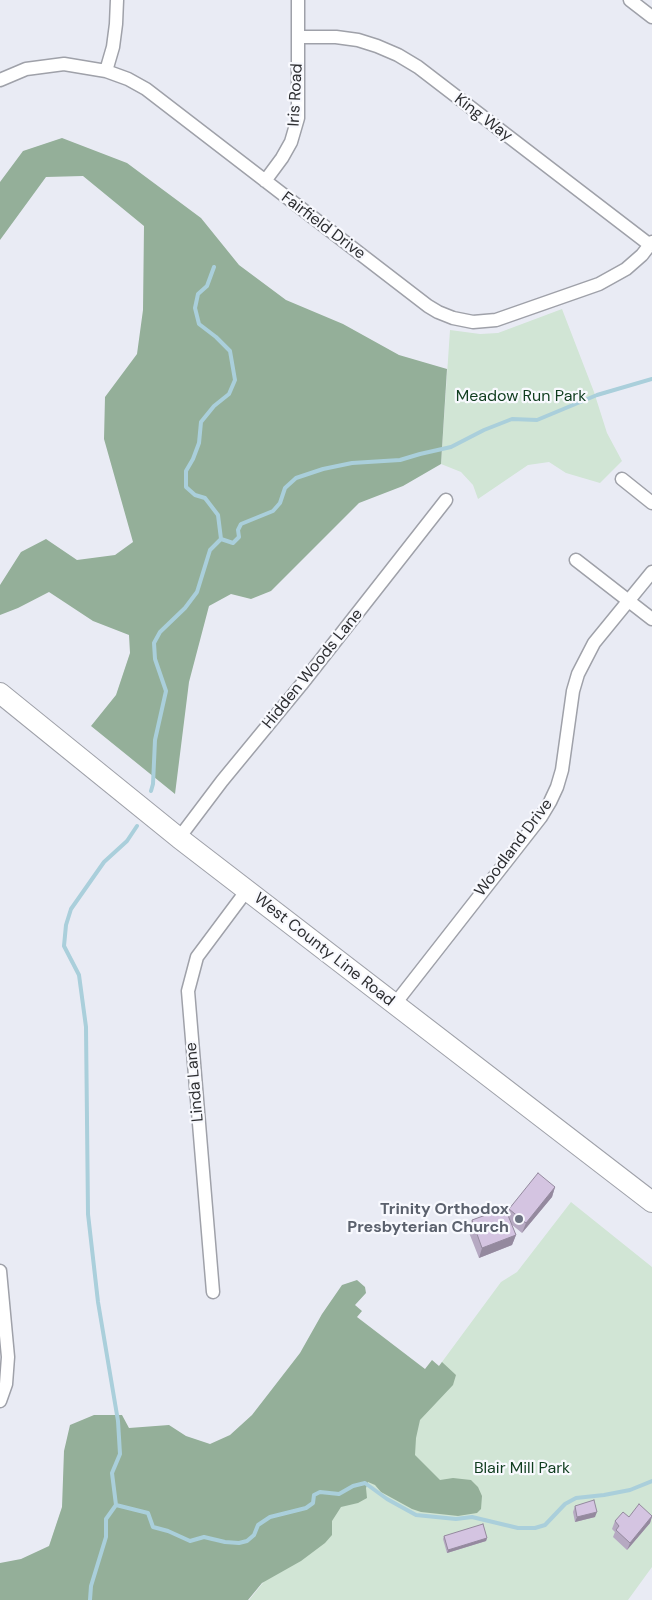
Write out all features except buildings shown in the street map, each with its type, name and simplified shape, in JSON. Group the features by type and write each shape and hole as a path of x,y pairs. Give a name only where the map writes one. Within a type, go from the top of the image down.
{"main road":[{"name":"West County Line Road","path":"0,694 179,838 652,1202"}],"street":[{"path":"106,71 113,46 117,0"},
{"name":"Iris Road","path":"265,181 282,158 295,130 298,118 298,0"},
{"path":"630,0 652,17"},
{"name":"King Way","path":"298,36 336,37 358,40 398,55 418,67 651,243"},
{"name":"Fairfield Drive","path":"0,80 26,69 64,64 106,71 146,89 428,306 453,318 473,322 496,320 599,284 626,269 651,243"},
{"path":"622,479 652,503"},
{"name":"Hidden Woods Lane","path":"179,838 222,781 307,678 446,500"},
{"path":"576,560 652,619"},
{"name":"Woodland Drive","path":"394,1005 550,802 562,770 573,691 578,674 594,643 652,572"},
{"name":"Linda Lane","path":"213,1292 188,991 197,957 247,890"},
{"path":"0,1271 8,1357 6,1384 0,1401"}],"green space":[{"path":"62,138 127,163 201,218 239,265 286,300 343,324 399,355 447,369 441,464 403,486 359,503 271,591 251,599 231,594 209,606 189,682 175,794 91,726 116,695 130,653 129,635 93,621 49,592 0,615 0,585 21,552 46,539 77,560 115,555 133,542 104,439 105,397 137,354 143,310 144,226 83,176 46,177 0,240 0,182 23,151"},
{"name":"Meadow Run Park","path":"562,309 594,392 607,433 622,461 600,483 566,473 549,462 528,465 478,499 473,485 461,472 441,464 450,330 480,334 498,333"},
{"name":"Blair Mill Park","path":"571,1202 652,1267 652,1567 628,1600 249,1600 439,1366 501,1282 517,1272"},
{"path":"357,1280 365,1287 366,1293 355,1305 362,1311 357,1317 425,1369 432,1360 439,1366 442,1362 456,1375 453,1385 420,1420 415,1455 440,1480 453,1478 471,1480 478,1487 482,1496 481,1509 477,1513 458,1516 421,1512 381,1492 375,1485 368,1482 366,1488 367,1498 358,1503 341,1507 332,1521 332,1535 325,1543 301,1561 262,1583 248,1600 0,1600 0,1563 21,1559 49,1546 62,1507 64,1451 70,1425 94,1415 122,1415 129,1428 169,1425 186,1436 210,1444 230,1435 252,1415 300,1353 322,1314 342,1285"}],"waterway":[{"path":"151,791 155,740 166,691 155,659 154,643 160,632 185,608 197,592 210,550 221,539 218,515 205,498 195,495 186,487 186,471 199,443 201,422 214,406 229,394 235,380 230,351 199,324 195,308 198,294 207,286 214,267"},
{"path":"221,539 233,543 239,537 238,530 241,524 273,511 280,503 285,488 296,478 323,469 352,463 400,460 451,447 484,430 512,419 537,420 597,395 652,379"},
{"path":"90,1600 91,1586 106,1537 106,1519 116,1505 112,1473 120,1454 118,1421 98,1302 88,1214 86,1027 79,975 64,946 66,925 71,909 104,862 127,841 137,826"},
{"path":"116,1505 148,1513 153,1527 168,1531 190,1541 204,1537 239,1543 247,1541 254,1535 258,1525 270,1517 306,1508 313,1503 314,1495 320,1492 339,1494 353,1486 365,1483 387,1499 416,1515 456,1519 472,1517 518,1528 535,1528 545,1525 565,1504 576,1498 630,1490 652,1481"}],"place":[{"name":"Trinity Orthodox Presbyterian Church","path":"519,1219"}]}
